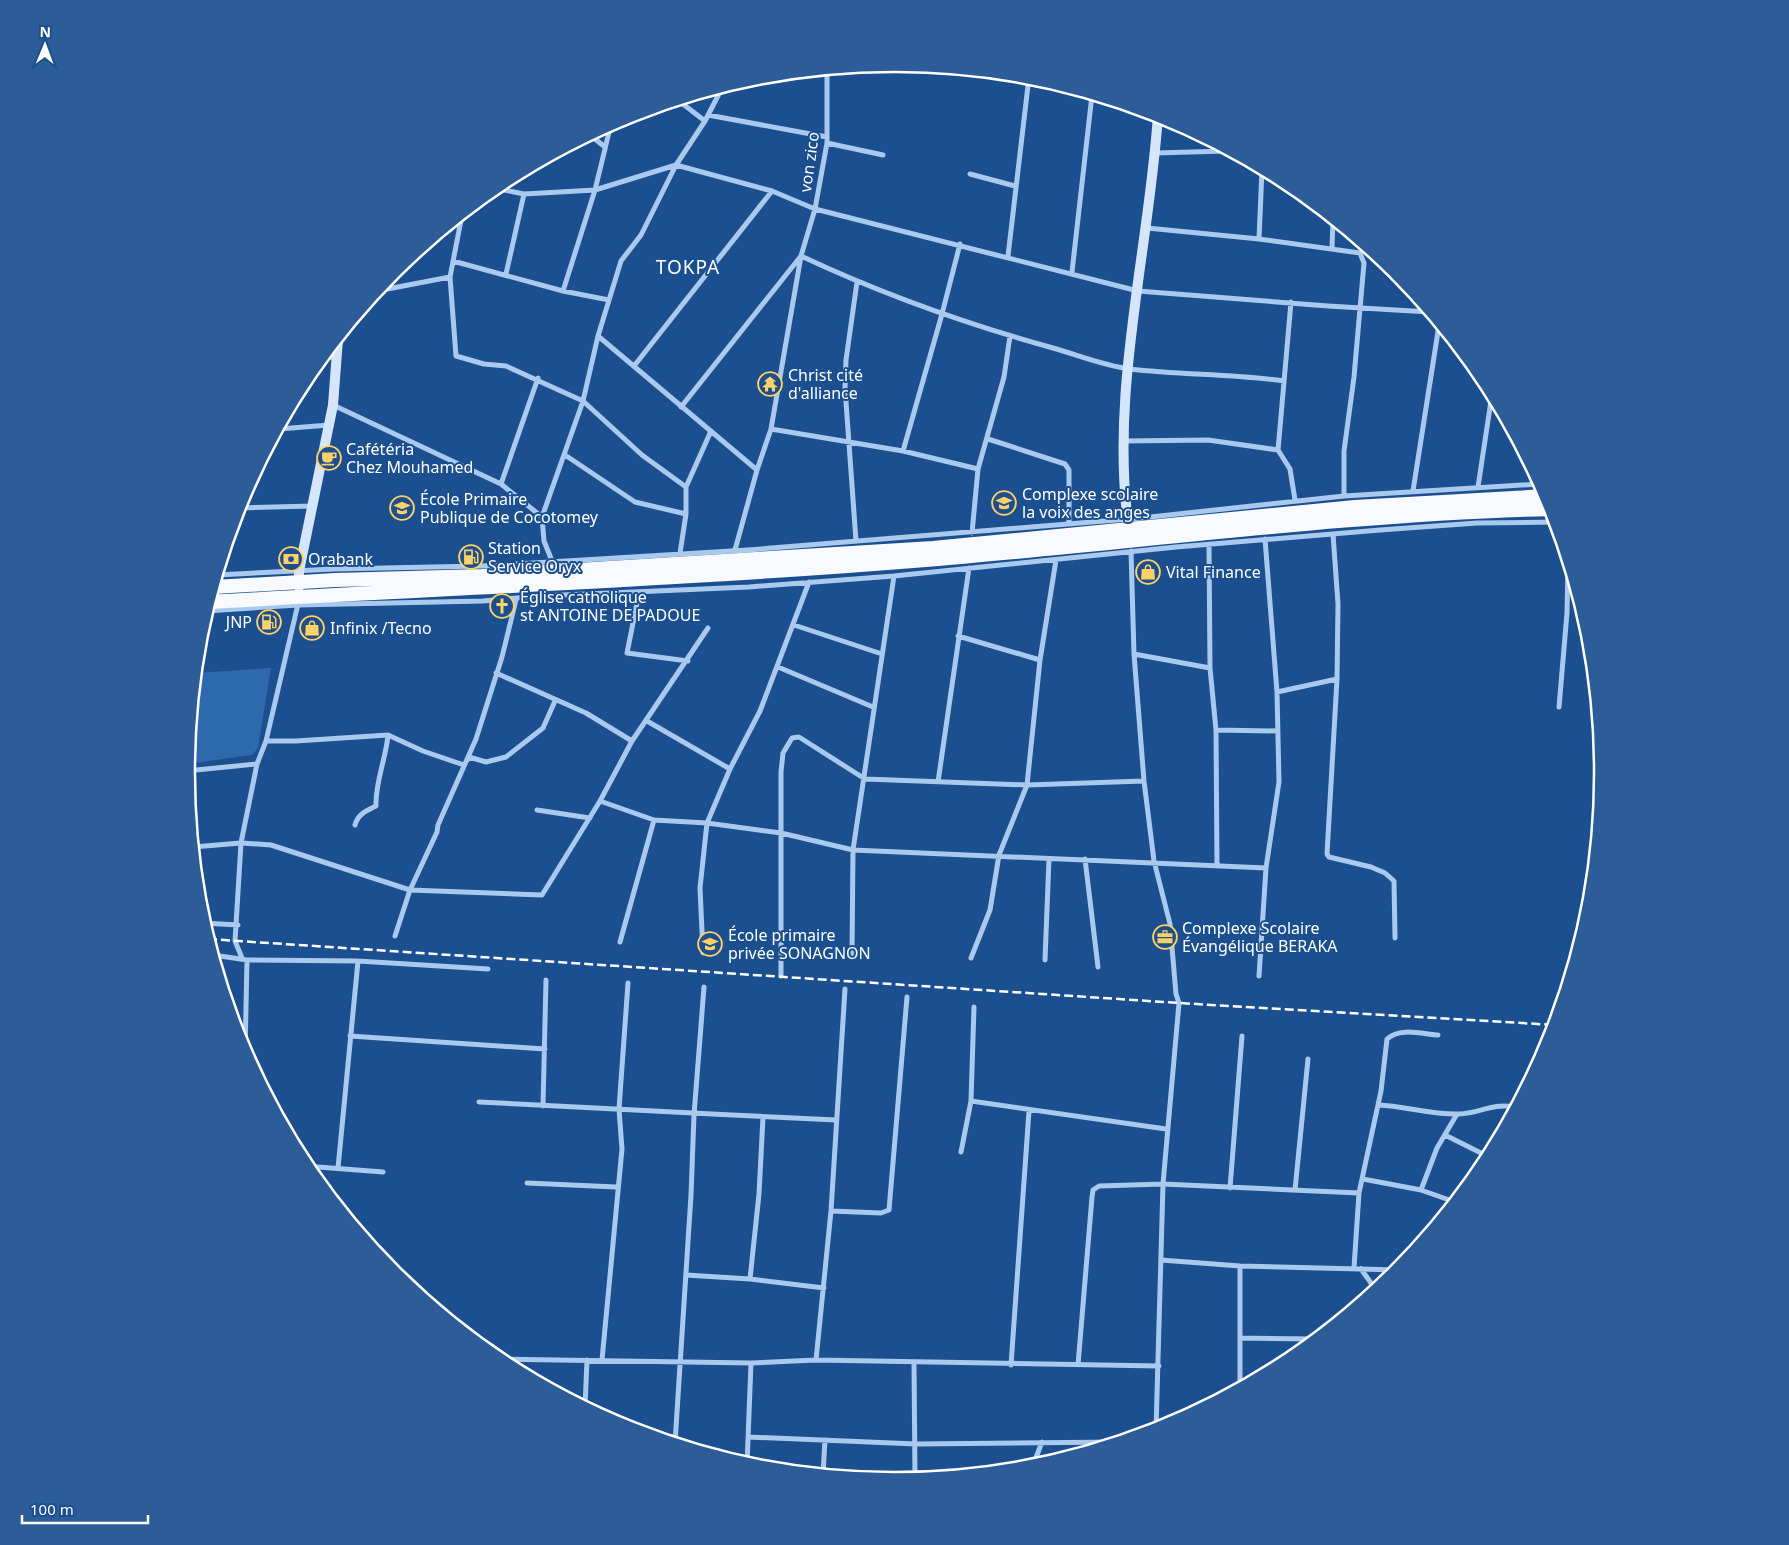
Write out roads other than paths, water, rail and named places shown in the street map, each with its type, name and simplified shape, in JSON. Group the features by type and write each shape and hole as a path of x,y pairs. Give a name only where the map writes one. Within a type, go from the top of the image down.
{"highway":[{"path":"216,602 298,602 758,572 1129,536 1355,507 1537,497"},
{"path":"219,586 299,576 482,576 1543,510"}],"main road":[{"path":"1129,536 1124,441 1128,369 1147,228 1157,124"},
{"path":"298,602 299,576 333,404 337,349"}],"street":[{"name":"von zico","path":"734,550 757,470 771,430 801,256 815,209 827,143 827,76"},
{"path":"1008,256 1028,85"},
{"path":"552,561 544,541 542,517 583,401 598,336 621,261 641,235 676,165 705,121 718,95"},
{"path":"1072,272 1091,101"},
{"path":"684,105 705,121"},
{"path":"708,115 827,137"},
{"path":"563,291 595,190 608,134"},
{"path":"596,140 605,147"},
{"path":"827,143 883,155"},
{"path":"1155,153 1216,151"},
{"path":"506,190 524,194 595,190 676,165 772,192 815,209 1072,272 1138,291 1421,312"},
{"path":"970,174 1015,186"},
{"path":"1259,239 1262,177"},
{"path":"634,366 772,192"},
{"path":"506,274 524,194"},
{"path":"460,223 450,277 456,356 484,364 506,366 538,378 583,401 642,455 686,487"},
{"path":"1332,248 1333,227"},
{"path":"1147,228 1259,239 1360,253 1364,263 1344,452 1344,496"},
{"path":"903,451 960,244"},
{"path":"681,407 801,256 856,282 942,314 1010,336 1128,369 1246,376 1284,381"},
{"path":"453,261 563,291 609,300"},
{"path":"390,289 450,277"},
{"path":"856,282 846,360 848,442 856,541"},
{"path":"1291,302 1278,450 1290,470 1295,500"},
{"path":"1413,491 1439,332"},
{"path":"598,336 757,470"},
{"path":"972,533 978,469 1004,377 1010,336"},
{"path":"331,357 336,357"},
{"path":"501,484 538,378"},
{"path":"333,404 501,484 542,517"},
{"path":"1478,487 1490,406"},
{"path":"285,428 329,425"},
{"path":"680,553 686,514 686,487 711,430"},
{"path":"771,430 903,451 978,469"},
{"path":"988,439 1065,464 1069,470 1069,523"},
{"path":"1124,441 1208,440 1278,450"},
{"path":"565,455 635,502 686,514"},
{"path":"214,611 298,602 516,600 540,596 639,593 894,576 1056,560 1129,536 1295,500 1532,484"},
{"path":"247,508 313,506"},
{"path":"223,575 299,576 481,566 972,533 1069,523 1129,536 1209,544 1477,523 1548,522"},
{"path":"1333,534 1338,604 1337,680 1327,854 1329,857 1379,869 1394,881 1395,938"},
{"path":"1129,536 1134,654 1144,782 1154,862 1170,924 1176,994 1179,1003 1166,1130 1163,1184 1156,1421"},
{"path":"1259,976 1266,868 1279,782 1276,692 1264,540"},
{"path":"1209,544 1210,668 1216,730 1217,865"},
{"path":"971,958 990,910 999,855 1027,785 1040,660 1056,560"},
{"path":"938,782 969,568"},
{"path":"852,955 853,850 894,576"},
{"path":"1559,706 1567,613 1568,580"},
{"path":"703,953 700,888 707,823 730,769 760,711 794,625 808,582"},
{"path":"639,593 627,653 688,661"},
{"path":"395,936 410,890 438,832 438,825 476,739 516,600"},
{"path":"245,1032 245,959 235,941 238,925 241,843 257,764 266,740 298,602"},
{"path":"794,625 882,654"},
{"path":"198,847 241,843 271,844 410,890 542,895 600,801 632,742 688,661 708,628"},
{"path":"958,636 1040,660"},
{"path":"1134,654 1210,668"},
{"path":"778,667 873,707"},
{"path":"496,672 555,701 586,713 632,742"},
{"path":"1276,692 1337,680"},
{"path":"464,765 469,757 486,762 506,757 543,728 555,701"},
{"path":"647,721 730,769"},
{"path":"1216,730 1278,731"},
{"path":"266,740 296,741 388,735 423,751 464,765"},
{"path":"355,824 357,818 362,813 376,806 376,793 388,735"},
{"path":"781,976 783,753 792,738 799,738 865,779 1027,785 1144,782"},
{"path":"194,770 257,764"},
{"path":"600,801 654,820 707,823 781,833 853,850 1266,868"},
{"path":"537,810 590,818"},
{"path":"620,942 654,820"},
{"path":"1045,960 1049,858"},
{"path":"1084,859 1098,967"},
{"path":"211,923 238,925"},
{"path":"219,956 245,959 358,961 488,969"},
{"path":"338,1168 358,961"},
{"path":"543,1106 546,980"},
{"path":"602,1360 616,1187 622,1148 620,1108 628,983"},
{"path":"676,1437 694,1115 704,987"},
{"path":"816,1360 831,1211 845,988"},
{"path":"831,1211 881,1213 889,1210 907,997"},
{"path":"961,1152 971,1101 974,1007"},
{"path":"1354,1268 1359,1193 1378,1105 1387,1039 1401,1032 1438,1036"},
{"path":"350,1036 545,1049"},
{"path":"1230,1188 1242,1036"},
{"path":"1295,1190 1308,1059"},
{"path":"971,1101 1166,1130"},
{"path":"479,1102 620,1108 694,1115 836,1120"},
{"path":"1378,1105 1457,1114 1474,1112 1490,1106 1509,1107"},
{"path":"1011,1365 1029,1111"},
{"path":"1421,1190 1437,1148 1457,1114"},
{"path":"750,1279 759,1194 763,1117"},
{"path":"1445,1135 1482,1153"},
{"path":"316,1167 383,1172"},
{"path":"1363,1179 1421,1190 1449,1200"},
{"path":"527,1184 616,1187"},
{"path":"1078,1365 1093,1190 1099,1186 1163,1184 1359,1193"},
{"path":"1161,1260 1240,1266 1386,1270"},
{"path":"1240,1266 1240,1381"},
{"path":"1362,1269 1372,1284"},
{"path":"686,1275 750,1279 824,1288"},
{"path":"1241,1338 1306,1339"},
{"path":"513,1359 679,1360 751,1363 816,1360 914,1364 1159,1366"},
{"path":"585,1400 587,1360"},
{"path":"747,1457 751,1363"},
{"path":"914,1364 915,1472"},
{"path":"748,1437 916,1444 1042,1442 1093,1444"},
{"path":"823,1469 825,1440"},
{"path":"1036,1458 1042,1442"}],"railway":[{"path":"215,939 1179,1003 1547,1025"}],"place":[{"name":"Christ cité d'alliance","path":"770,384"},
{"name":"Cafétéria Chez Mouhamed","path":"329,458"},
{"name":"Complexe scolaire la voix des anges","path":"1004,503"},
{"name":"École Primaire Publique de Cocotomey","path":"402,508"},
{"name":"Station Service Oryx","path":"471,557"},
{"name":"Orabank","path":"291,559"},
{"name":"Vital Finance","path":"1148,572"},
{"name":"Église catholique st ANTOINE DE PADOUE","path":"502,606"},
{"name":"JNP","path":"269,622"},
{"name":"Infinix /Tecno","path":"312,628"},
{"name":"Complexe Scolaire Évangélique BERAKA","path":"1165,937"},
{"name":"École primaire privée SONAGNON","path":"710,944"}],"district":[{"name":"TOKPA","path":"688,267"}]}
